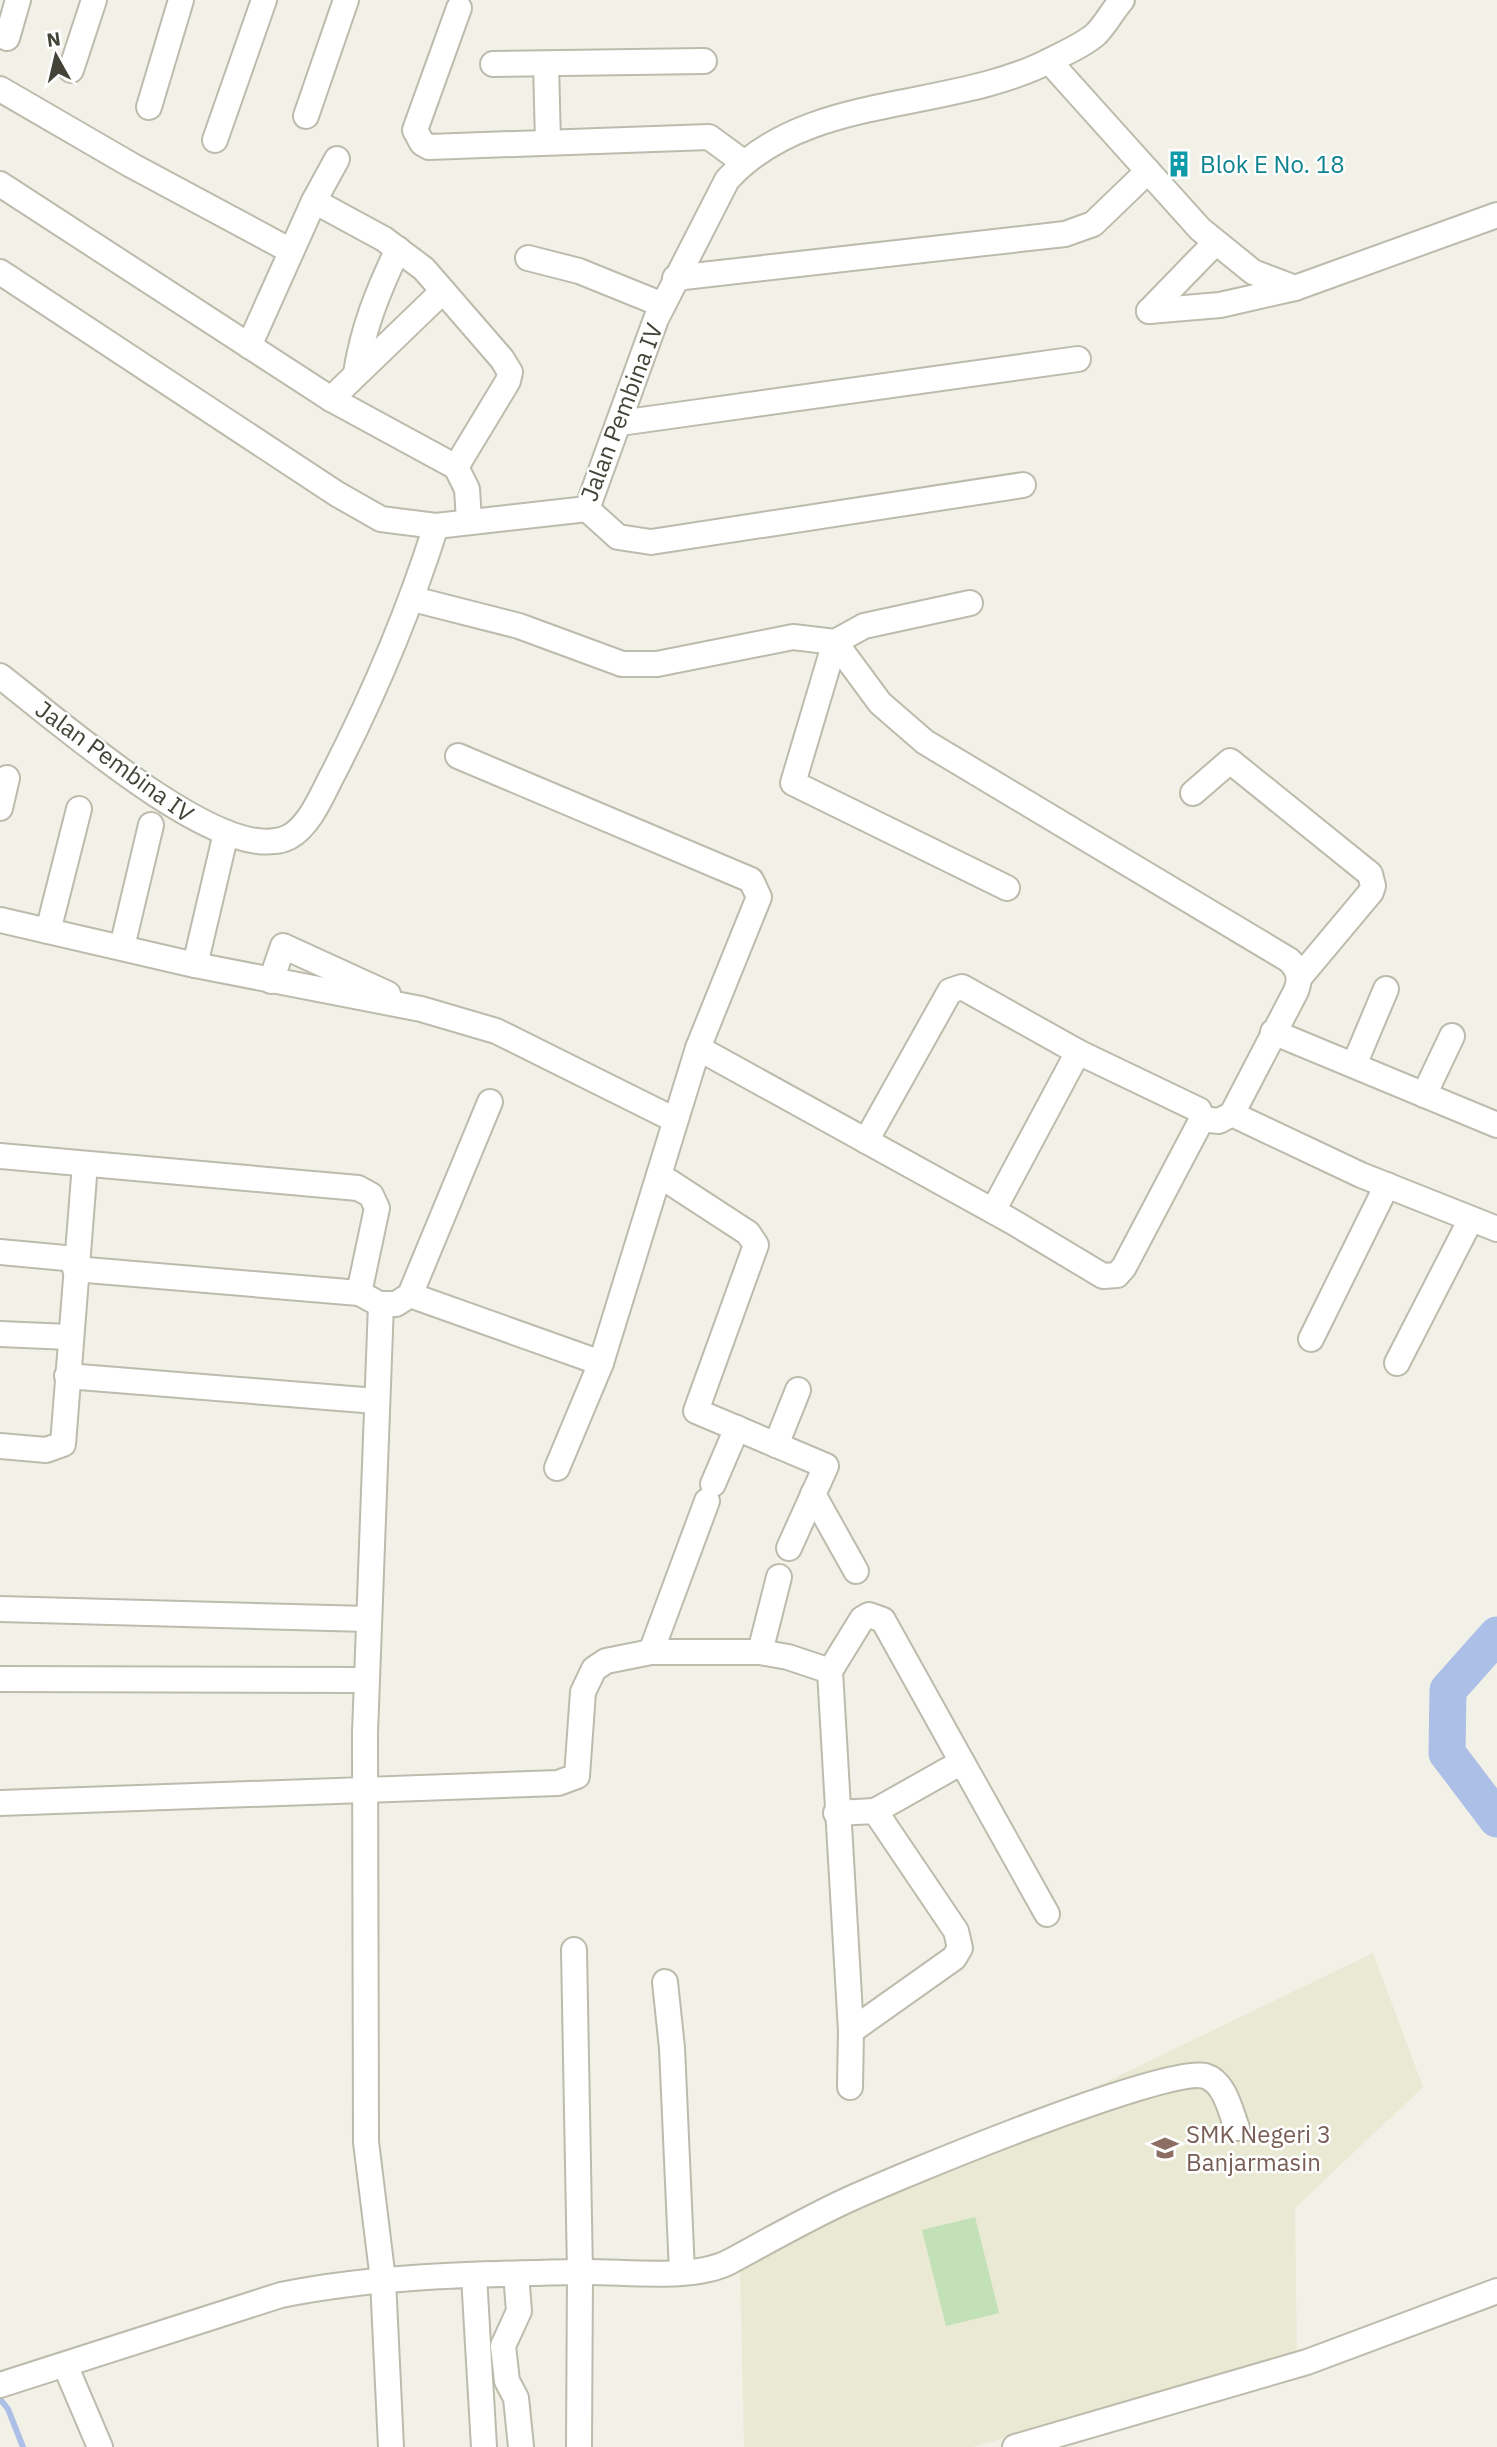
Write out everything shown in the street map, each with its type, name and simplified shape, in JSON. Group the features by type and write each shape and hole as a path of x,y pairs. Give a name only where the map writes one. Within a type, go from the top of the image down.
{"street":[{"path":"7,38 18,0"},
{"path":"71,70 94,0"},
{"path":"149,107 181,0"},
{"path":"215,140 264,0"},
{"path":"306,116 342,1"},
{"name":"Jalan Pembina IV","path":"0,676 150,790 201,824 226,833 271,842 289,837 302,825 316,804 362,719 413,599 436,526 469,520 587,509 675,278 727,180 743,162 773,140 807,125 1017,76 1097,33 1110,3"},
{"path":"459,8 415,134 429,147 709,137 743,162"},
{"path":"493,64 704,61"},
{"path":"1049,61 1215,243 1253,272 1295,288"},
{"path":"546,64 548,142"},
{"path":"0,89 131,165 291,251"},
{"path":"248,346 314,201 337,159"},
{"path":"675,278 1074,231 1093,224 1148,171"},
{"path":"0,184 331,399 456,467 467,489 469,520"},
{"path":"314,201 398,249 424,269 502,359 509,373 503,393 456,467"},
{"path":"1215,243 1149,311 1220,305 1295,288 1497,215"},
{"path":"356,373 363,333 374,299 398,249"},
{"path":"528,258 579,271 663,305"},
{"path":"0,272 357,507 381,519 436,526"},
{"path":"331,399 443,291"},
{"path":"620,423 1078,359"},
{"path":"587,509 618,537 651,542 1023,485"},
{"path":"413,599 519,626 622,664 657,664 793,637 835,642 864,626 971,603"},
{"path":"835,642 793,783 1007,888"},
{"path":"835,642 880,703 925,741 1289,960 1297,969 1299,978 1296,991 1232,1114 1219,1121 1202,1119"},
{"path":"457,756 751,880 757,888 758,904 698,1048 601,1363 557,1468"},
{"path":"1193,793 1230,761 1370,874 1373,886 1371,892 1299,978"},
{"path":"0,808 7,778"},
{"path":"48,931 79,809"},
{"path":"122,947 151,825"},
{"path":"195,965 226,833"},
{"path":"0,920 195,965 421,1009 496,1031 675,1120"},
{"path":"271,981 283,946 421,1009"},
{"path":"698,1048 866,1141 993,1211 1103,1276 1117,1275 1202,1119 1199,1110 1078,1052 968,988 956,987 950,991 866,1141"},
{"path":"1354,1065 1386,989"},
{"path":"1273,1032 1497,1125"},
{"path":"1424,1095 1452,1036"},
{"path":"993,1211 1078,1052"},
{"path":"0,1252 75,1264 396,1304 410,1295 490,1102"},
{"path":"1232,1114 1387,1185 1497,1229"},
{"path":"0,1156 358,1188 366,1192 377,1208 370,1299 376,1401 366,1680 366,2142 383,2280 391,2447"},
{"path":"0,1446 46,1450 62,1444 85,1164"},
{"path":"659,1175 748,1233 755,1245 696,1411 826,1466 789,1548"},
{"path":"1311,1339 1387,1185"},
{"path":"1397,1363 1471,1219"},
{"path":"410,1295 601,1363"},
{"path":"0,1334 69,1337"},
{"path":"67,1376 376,1401"},
{"path":"776,1446 798,1390"},
{"path":"651,1652 710,1492 737,1428"},
{"path":"813,1494 856,1571"},
{"path":"760,1652 779,1577"},
{"path":"0,1609 368,1619"},
{"path":"850,2087 850,2031 830,1671 862,1619 869,1615 883,1620 1047,1914"},
{"path":"0,1803 365,1787 558,1783 571,1780 580,1769 583,1692 588,1676 606,1661 651,1652 760,1652 788,1657 830,1671"},
{"path":"0,1679 366,1680"},
{"path":"836,1813 875,1811 962,1762"},
{"path":"850,2031 954,1958 960,1948 956,1931 875,1811"},
{"path":"574,1950 580,2272 579,2447"},
{"path":"665,1982 672,2048 682,2272"},
{"path":"0,2385 281,2295 383,2280 580,2272 682,2272 714,2267 841,2203 932,2164 1083,2107 1181,2075 1202,2075 1219,2084 1237,2128"},
{"path":"516,2274 519,2311 503,2346 507,2381 516,2398 521,2447"},
{"path":"474,2276 484,2447"},
{"path":"1015,2447 1307,2362 1497,2291"},
{"path":"65,2365 100,2447"}],"shaded area":[{"name":"SMK Negeri 3 Banjarmasin","path":"1373,1953 1423,2087 1295,2208 1297,2356 973,2447 744,2447 740,2263 758,2250"}],"green space":[{"path":"975,2217 999,2313 946,2326 922,2230"}],"waterway":[{"path":"1497,1635 1448,1690 1447,1753 1497,1819"},
{"path":"0,2399 8,2409 23,2447"}],"place":[{"name":"Blok E No. 18","path":"1179,164"},
{"name":"SMK Negeri 3 Banjarmasin","path":"1165,2148"}]}
